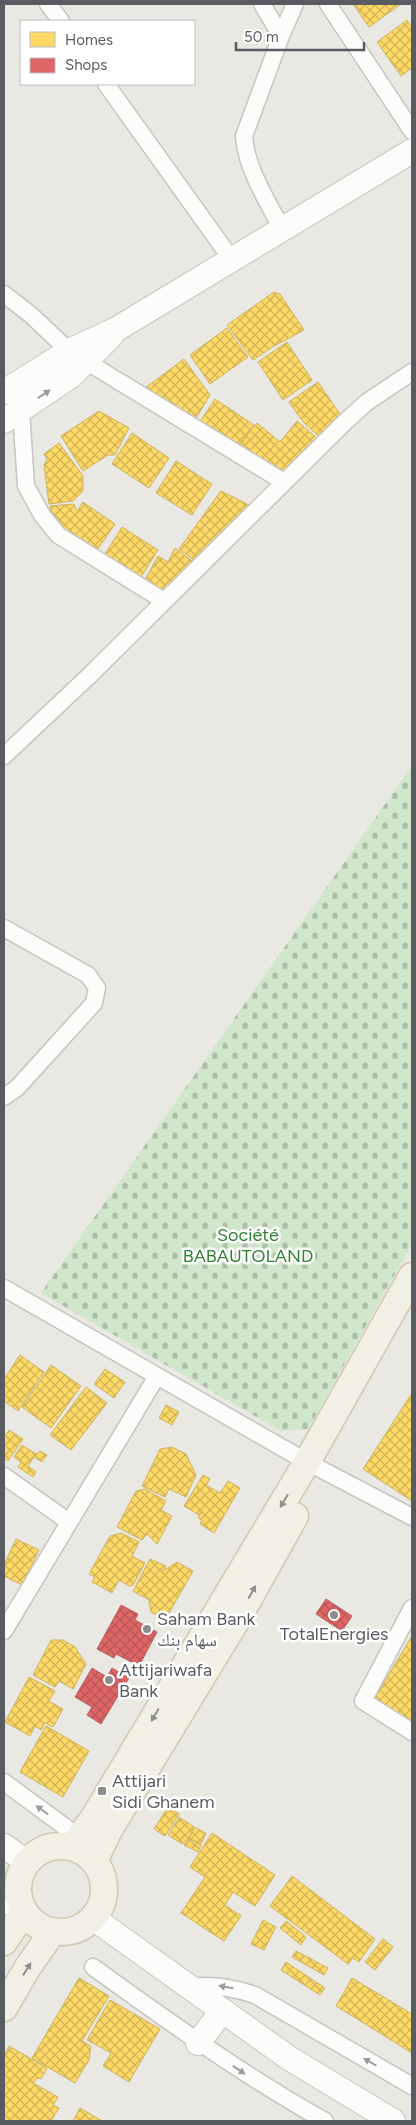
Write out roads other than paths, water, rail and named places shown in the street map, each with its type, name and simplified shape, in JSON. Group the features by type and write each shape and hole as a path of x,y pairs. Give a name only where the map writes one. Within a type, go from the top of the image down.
{"main road":[{"path":"94,1860 109,1830 241,1613 412,1276"},
{"path":"4,1942 17,1909 19,1880 27,1862 33,1856 48,1848 76,1842 104,1802 412,1306"},
{"path":"17,1909 36,1924 52,1932 79,1929 93,1918 101,1905 105,1890 100,1870 94,1860 80,1850 76,1842"},
{"path":"4,2008 28,1966 52,1932"}],"street":[{"path":"48,4 60,20"},
{"path":"262,4 281,36"},
{"path":"282,230 250,163 245,148 244,136 281,36 295,4"},
{"path":"328,4 412,131"},
{"path":"107,85 232,260"},
{"path":"4,392 78,356 115,330 412,150"},
{"path":"4,294 32,315 78,356 284,482"},
{"path":"78,356 55,387 12,415 26,486 42,515 58,535 164,601"},
{"path":"4,756 367,402 412,372"},
{"path":"4,928 88,975 97,988 94,1003 17,1088 4,1097"},
{"path":"4,1288 314,1466 412,1518"},
{"path":"4,1631 157,1376"},
{"path":"4,1476 69,1522"},
{"path":"412,1608 363,1702 412,1732"},
{"path":"4,1782 76,1842"},
{"path":"4,1846 27,1862"},
{"path":"93,1918 289,2058 393,2121"},
{"path":"93,1967 198,2043 255,2081 325,2121"},
{"path":"188,1987 216,1986 255,1995 412,2086"},
{"path":"198,2043 222,2011"}],"place":[{"name":"TotalEnergies","path":"334,1615"},
{"name":"Saham Bank سهام بنك","path":"147,1629"},
{"name":"Attijariwafa Bank","path":"109,1680"},
{"name":"Attijari Sidi Ghanem","path":"102,1791"}],"park label":[{"name":"Société BABAUTOLAND","path":"248,1245"}]}
